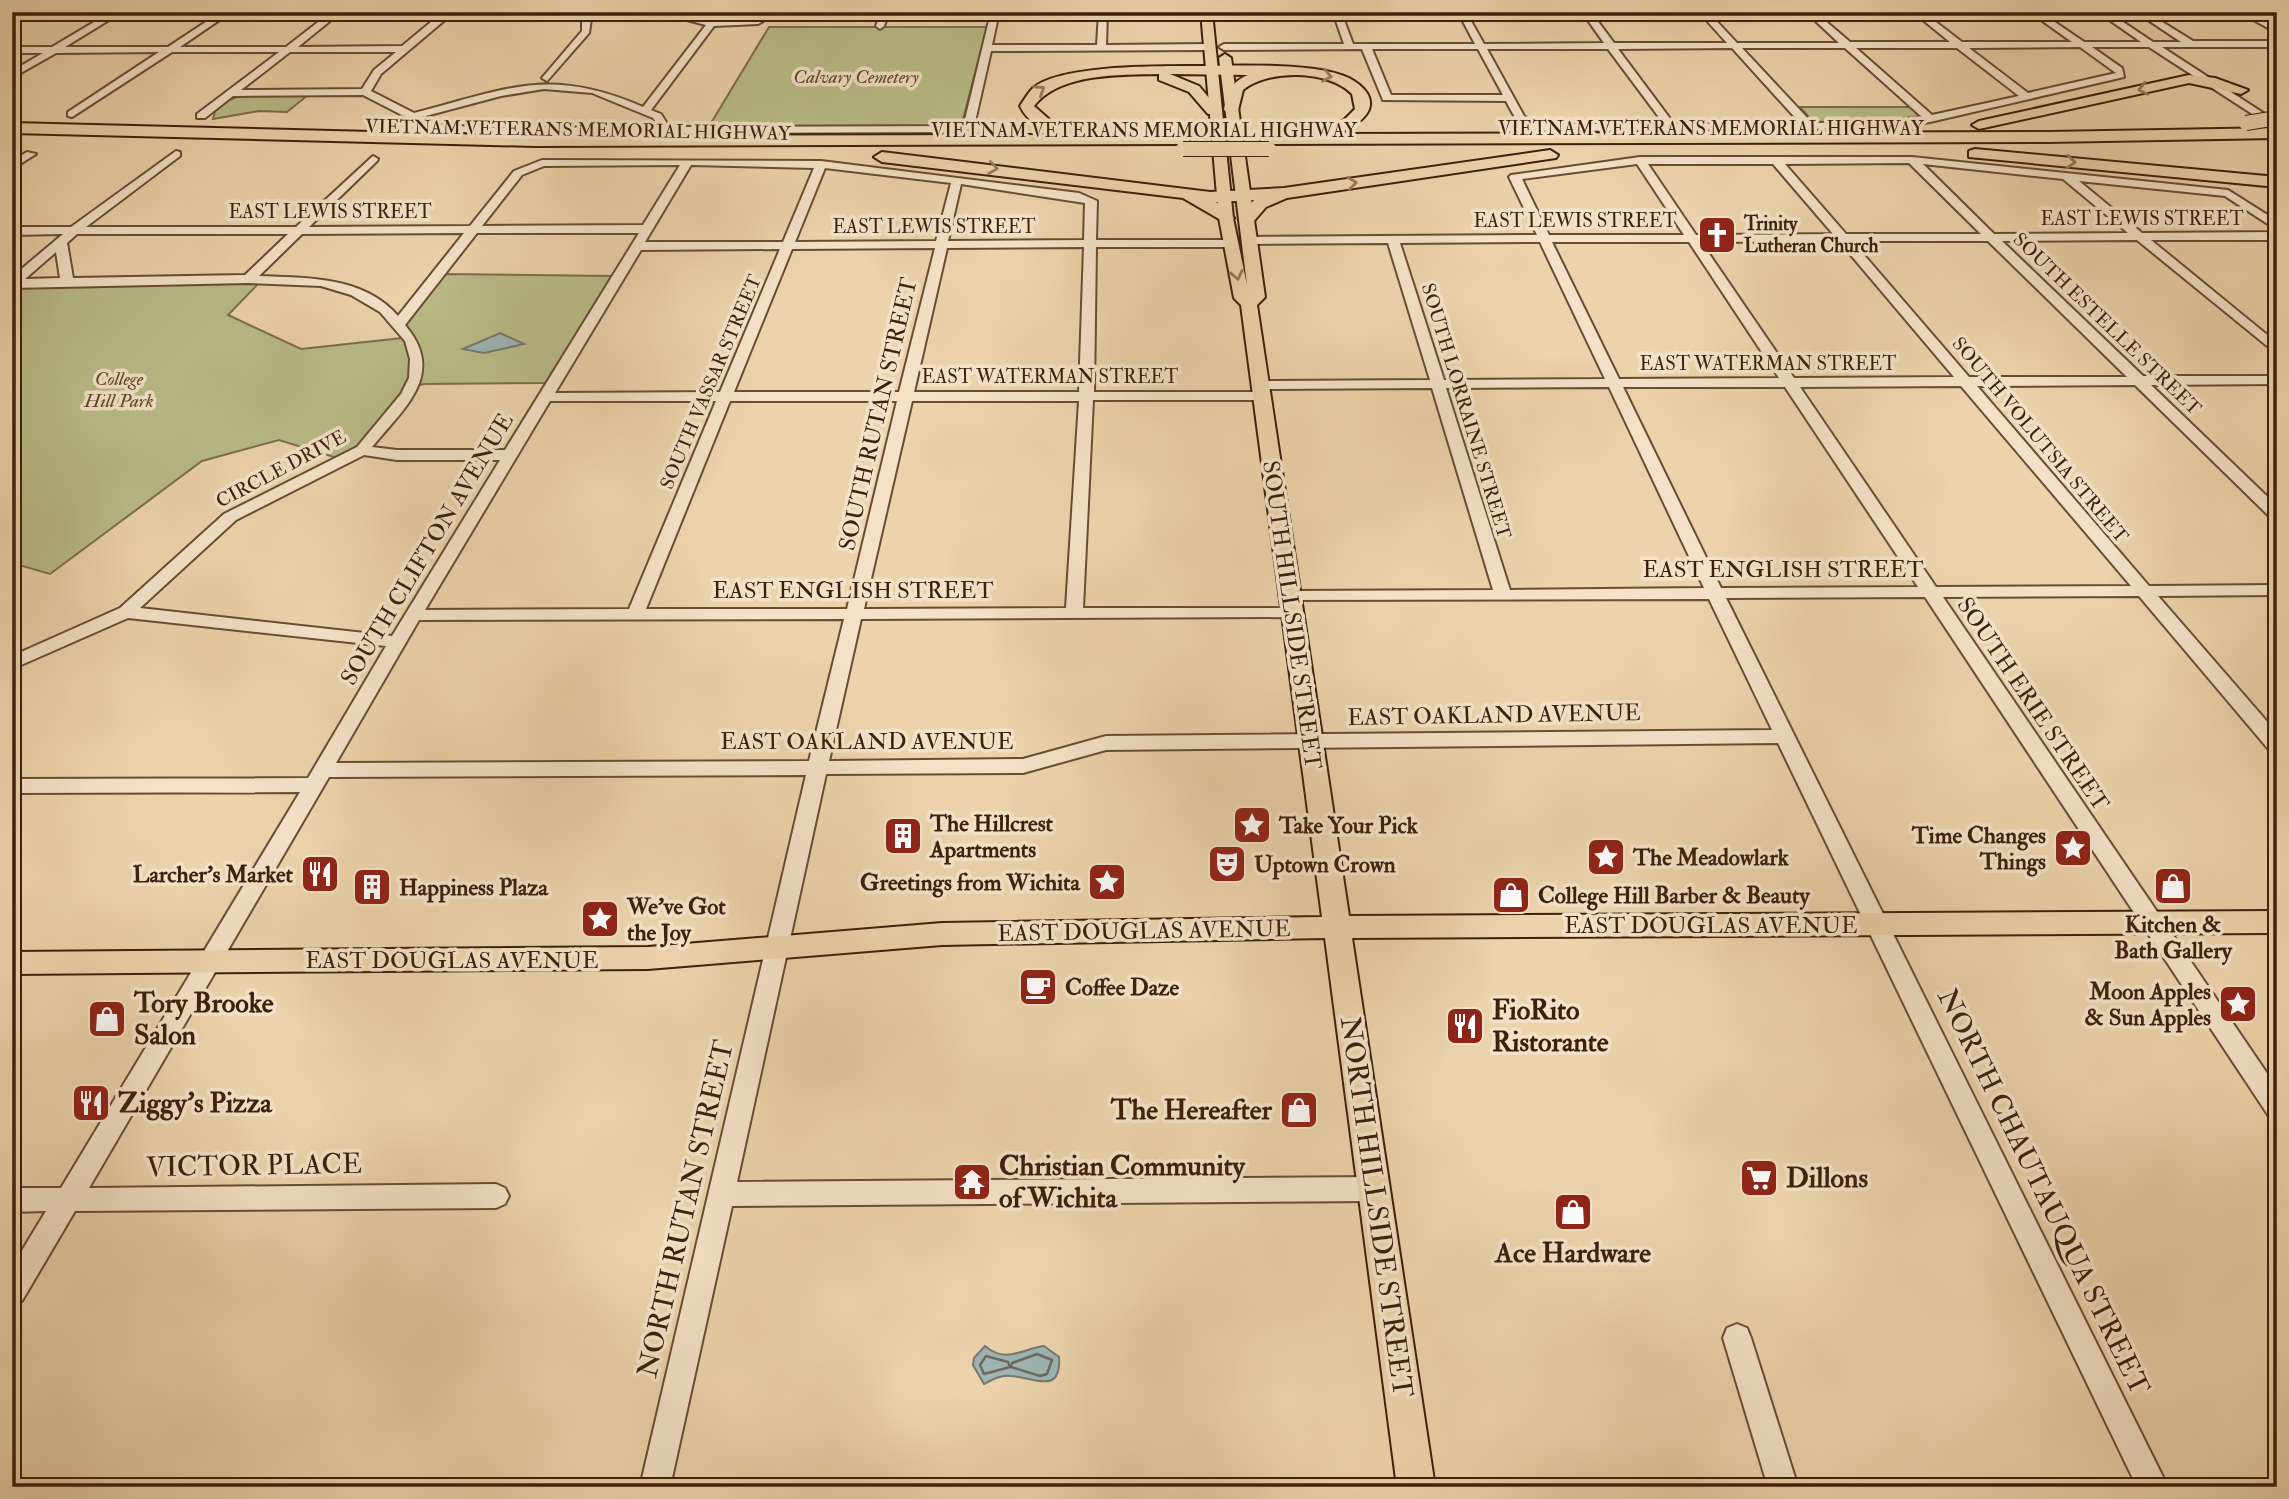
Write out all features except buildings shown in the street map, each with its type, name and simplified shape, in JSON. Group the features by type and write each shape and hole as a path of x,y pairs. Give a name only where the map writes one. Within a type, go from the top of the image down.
{"highway":[{"path":"1119,72 1154,75 1184,83 1204,96 1213,111"},
{"path":"1136,139 1057,129 1034,118 1027,106 1032,93 1047,84 1075,76 1119,72 1318,74 1347,82 1361,95 1364,108 1359,118 1343,127 1268,144"},
{"path":"1231,110 1234,92 1241,83 1265,75 1297,73"},
{"path":"1811,133 1961,128 2191,75 2241,90"},
{"path":"2048,137 2191,130 2277,117"},
{"name":"VIETNAM VETERANS MEMORIAL HIGHWAY","path":"12,128 535,141 1136,139 1183,144"},
{"name":"VIETNAM VETERANS MEMORIAL HIGHWAY","path":"1268,144 1811,133 2273,137"},
{"name":"VIETNAM VETERANS MEMORIAL HIGHWAY","path":"12,138 508,151 754,152 1183,144 1857,149 2172,145 2273,137"},
{"path":"754,152 909,159 1184,194 1224,196 1284,193 1527,157 1671,149"},
{"path":"1857,149 2027,158 2277,182"},
{"path":"1247,218 1260,203 1284,193"},
{"path":"1184,194 1208,203 1226,218"}],"main road":[{"name":"SOUTH HILLSIDE STREET","path":"1206,12 1209,71 1226,218 1242,298 1249,303 1336,928"},
{"name":"SOUTH HILLSIDE STREET","path":"1218,12 1257,297 1249,303"},
{"name":"EAST DOUGLAS AVENUE","path":"12,962 648,958 942,934 1336,928 2277,922"},
{"name":"NORTH HILLSIDE STREET","path":"1336,928 1416,1487"}],"street":[{"path":"12,75 118,12"},
{"path":"72,114 227,12"},
{"path":"201,116 337,12"},
{"path":"570,12 587,16"},
{"path":"365,92 377,72 447,14 682,14 711,24 758,21 774,12"},
{"path":"880,26 885,12"},
{"path":"232,93 365,92 435,128 482,131 964,129 969,126 995,12"},
{"path":"1101,48 1103,12"},
{"path":"1337,12 1350,47"},
{"path":"1462,12 1520,118 1530,127 1811,133 1930,119 2120,76 2120,73 2034,12"},
{"path":"1586,12 1672,128"},
{"path":"1703,12 1811,133"},
{"path":"1810,12 1930,119"},
{"path":"1917,12 2028,98"},
{"path":"2102,12 2154,44 2191,75"},
{"path":"2117,12 2241,90 2277,117"},
{"path":"2140,12 2192,44"},
{"path":"2243,12 2277,30"},
{"path":"525,89 547,78 586,31 587,16"},
{"path":"645,112 711,24"},
{"path":"1224,47 2277,44"},
{"path":"987,48 1207,47"},
{"path":"1366,47 1385,97 1509,98"},
{"path":"12,50 404,50"},
{"path":"547,78 560,87"},
{"path":"2210,80 2273,137"},
{"path":"416,116 525,89 560,87 585,89 657,116 661,122 657,131"},
{"path":"12,166 31,154"},
{"path":"13,283 75,230 176,154"},
{"path":"248,279 373,159"},
{"name":"SOUTH VOLUTSIA STREET","path":"1775,159 2277,746"},
{"path":"1640,160 1912,160 2064,175 2228,193 2277,227"},
{"name":"NORTH CHAUTAUQUA STREET","path":"1640,160 1515,177 1613,384 2153,1487"},
{"name":"SOUTH ERIE STREET","path":"1640,160 2277,1108"},
{"name":"SOUTH ESTELLE STREET","path":"1912,160 2277,515"},
{"path":"399,324 518,173 542,163 821,164 957,179 1079,196 1091,201 1086,396 1074,614"},
{"name":"SOUTH CLIFTON AVENUE","path":"12,1292 320,777 397,642 687,163"},
{"name":"SOUTH VASSAR STREET","path":"635,615 821,164"},
{"path":"2064,175 2277,351"},
{"name":"SOUTH RUTAN STREET","path":"778,946 957,179"},
{"name":"EAST LEWIS STREET","path":"12,231 648,229"},
{"name":"EAST LEWIS STREET","path":"1250,240 2277,236"},
{"name":"SOUTH LORRAINE STREET","path":"1393,239 1503,594"},
{"name":"EAST LEWIS STREET","path":"638,246 1230,243"},
{"path":"61,244 67,282"},
{"name":"CIRCLE DRIVE","path":"12,663 126,612 230,517 362,450 397,410 416,378 417,359 411,340 385,309 341,286 298,279 13,283"},
{"name":"EAST WATERMAN STREET","path":"544,397 1086,396 1437,385 2277,380"},
{"path":"362,450 397,455 510,454"},
{"name":"EAST ENGLISH STREET","path":"414,615 1074,614 1503,594 2277,590"},
{"path":"126,612 397,642"},
{"name":"EAST OAKLAND AVENUE","path":"12,786 818,766 1023,766 1106,743 1785,736"},
{"name":"NORTH RUTAN STREET","path":"655,1487 778,946"},
{"path":"722,1194 1373,1189"},
{"name":"VICTOR PLACE","path":"12,1200 496,1196"},
{"path":"1737,1338 1783,1487"}],"green space":[{"name":"Calvary Cemetery","path":"769,27 987,27 961,127 708,128"},
{"path":"242,95 308,95 287,112 259,111 213,119 215,111 229,100"},
{"path":"1800,107 1910,107 1920,116 1867,124 1820,124 1814,123"},
{"name":"College Hill Park","path":"445,274 612,276 549,383 424,384 408,388 358,447 340,459 279,440 202,461 50,574 12,563 12,290 16,287 260,282 228,315 301,349 402,338 407,322"}],"water":[{"path":"500,333 524,344 484,353 463,349"},
{"path":"985,1346 1007,1355 1044,1346 1059,1357 1059,1369 1056,1377 1044,1382 1007,1376 984,1384 973,1365 974,1358"}],"place":[{"name":"Trinity Lutheran Church","path":"1717,235"},
{"name":"Take Your Pick","path":"1252,825"},
{"name":"The Hillcrest Apartments","path":"903,836"},
{"name":"Time Changes Things","path":"2073,848"},
{"name":"The Meadowlark","path":"1606,857"},
{"name":"Uptown Crown","path":"1227,864"},
{"name":"Larcher's Market","path":"320,874"},
{"name":"Greetings from Wichita","path":"1107,882"},
{"name":"Kitchen & Bath Gallery","path":"2173,886"},
{"name":"Happiness Plaza","path":"372,887"},
{"name":"College Hill Barber & Beauty","path":"1511,895"},
{"name":"We've Got the Joy","path":"600,919"},
{"name":"Coffee Daze","path":"1038,987"},
{"name":"Moon Apples & Sun Apples","path":"2238,1004"},
{"name":"Tory Brooke Salon","path":"107,1019"},
{"name":"FioRito Ristorante","path":"1465,1026"},
{"name":"Ziggy's Pizza","path":"91,1103"},
{"name":"The Hereafter","path":"1299,1110"},
{"name":"Dillons","path":"1759,1178"},
{"name":"Christian Community of Wichita","path":"972,1182"},
{"name":"Ace Hardware","path":"1573,1212"}]}
